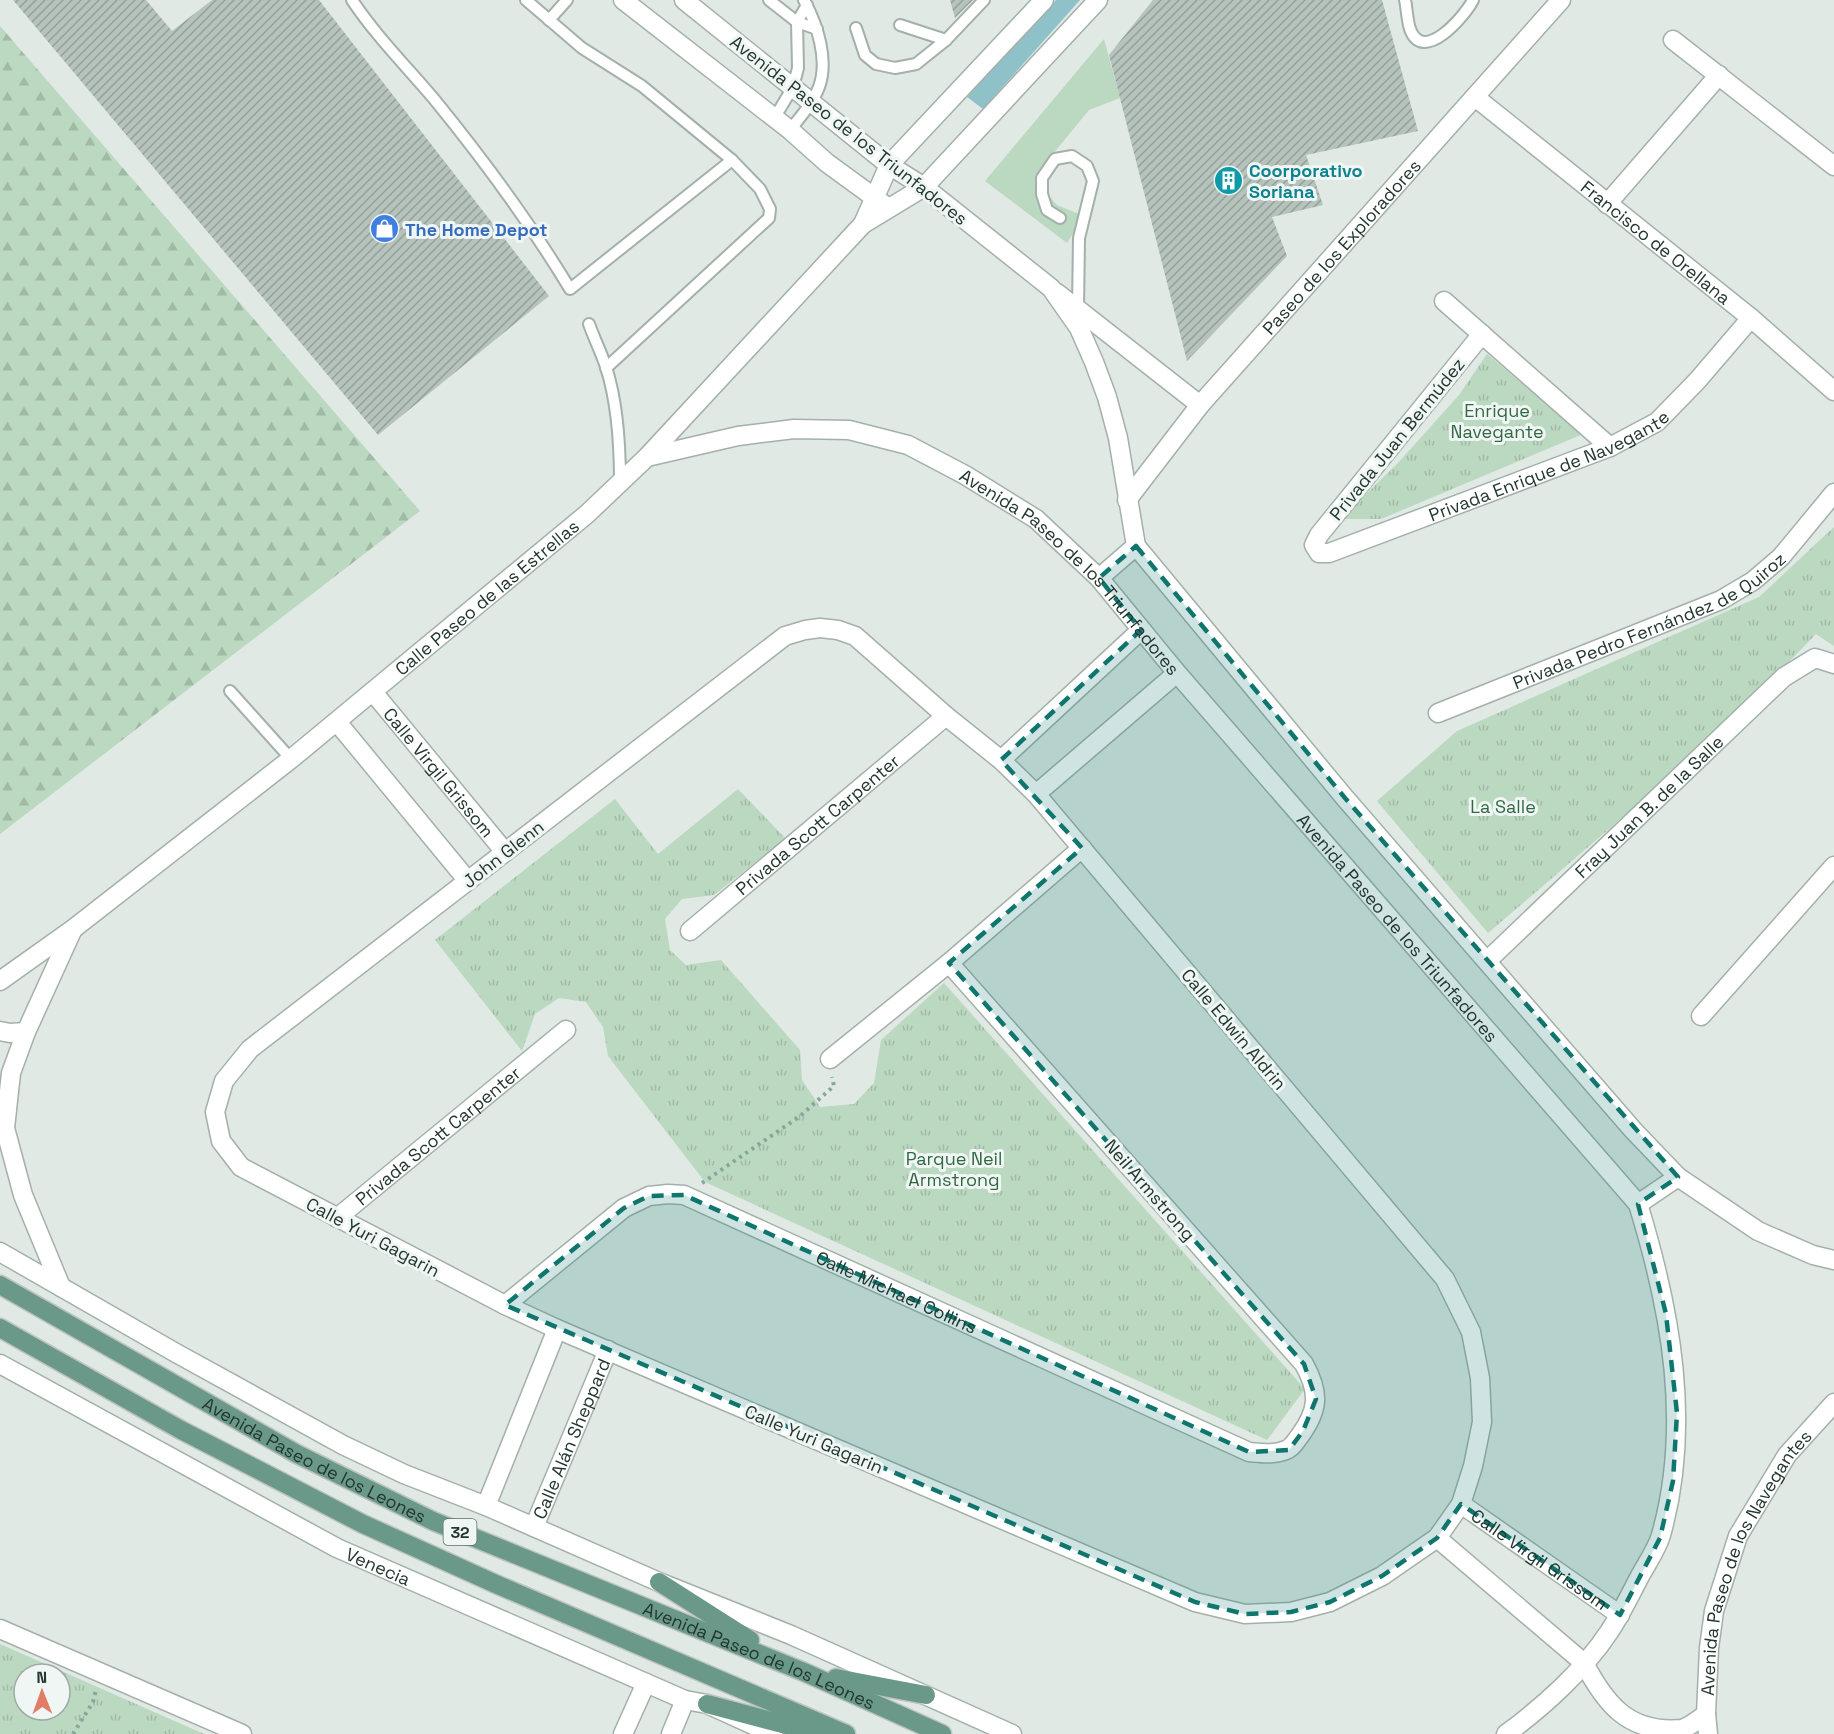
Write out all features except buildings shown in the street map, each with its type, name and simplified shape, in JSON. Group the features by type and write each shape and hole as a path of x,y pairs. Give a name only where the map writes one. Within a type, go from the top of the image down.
{"main road":[{"name":"Avenida Paseo de los Leones","path":"0,1285 297,1454 433,1521 797,1669 942,1734"},
{"name":"Avenida Paseo de los Leones","path":"0,1328 181,1430 363,1524 498,1586 846,1734"},
{"path":"658,1582 797,1669 926,1695"},
{"path":"706,1704 820,1734"}],"street":[{"name":"Avenida Paseo de los Triunfadores","path":"623,0 775,117 827,163 882,203"},
{"name":"Avenida Paseo de los Triunfadores","path":"684,0 889,165 924,187 1051,288 1079,328 1104,388 1118,438 1136,546 1345,798 1633,1130 1678,1178 1758,1231 1813,1255 1834,1260"},
{"name":"Calle Paseo de las Estrellas","path":"0,981 73,929 291,759 587,514 620,483 647,457 882,203 889,165 1044,0"},
{"path":"882,203 924,187 1098,0"},
{"name":"Paseo de los Exploradores","path":"1127,500 1200,405 1561,0"},
{"path":"1673,40 1834,166"},
{"path":"1607,204 1719,75"},
{"name":"Francisco de Orellana","path":"1475,97 1751,318 1834,391"},
{"path":"1051,288 1200,405"},
{"path":"1444,301 1610,447"},
{"name":"Privada Enrique de Navegante","path":"1314,545 1319,553 1329,553 1610,447 1657,422 1697,381 1751,318"},
{"name":"Privada Juan Bermúdez","path":"1314,545 1319,535 1482,334"},
{"name":"Avenida Paseo de los Triunfadores","path":"647,457 738,436 794,429 849,430 908,445 965,475 1036,519 1099,578 1177,672 1638,1204 1656,1262 1666,1314 1677,1413 1673,1481 1660,1538 1620,1615 1608,1633 1584,1663 1530,1716 1506,1734"},
{"name":"Privada Pedro Fernández de Quiroz","path":"1438,713 1721,600 1753,581 1781,557 1834,493"},
{"path":"1099,578 1136,546"},
{"name":"Calle Edwin Aldrin","path":"820,628 838,630 855,636 946,716 1001,760 1036,794 1445,1279 1471,1332 1480,1378 1482,1422 1473,1466 1461,1504 1449,1522"},
{"name":"John Glenn","path":"215,1112 224,1081 250,1049 785,636 820,628"},
{"path":"1001,760 1141,630"},
{"name":"Fray Juan B. de la Salle","path":"1487,961 1784,676 1815,658 1834,664"},
{"path":"1036,794 1177,672"},
{"name":"Calle Virgil Grissom","path":"373,692 504,852"},
{"name":"Privada Scott Carpenter","path":"690,931 946,716"},
{"path":"337,722 468,881"},
{"path":"830,1059 949,963 1082,848"},
{"path":"1701,1016 1834,866"},
{"name":"Calle Paseo de las Estrellas","path":"61,1287 23,1195 2,1121 11,1073 26,1032 73,929"},
{"name":"Neil Armstrong","path":"949,963 1304,1364 1314,1382 1316,1399 1312,1414 1303,1431"},
{"name":"Privada Scott Carpenter","path":"337,1218 566,1030"},
{"path":"0,1031 26,1032"},
{"name":"Calle Yuri Gagarin","path":"215,1112 221,1141 241,1167 505,1305 1195,1602 1245,1614 1291,1612 1330,1602 1382,1576 1437,1538 1449,1522"},
{"path":"1638,1204 1678,1178"},
{"name":"Calle Michael Collins","path":"505,1305 624,1208 649,1196 684,1195 1249,1452 1272,1454 1289,1450 1303,1431"},
{"path":"0,1252 343,1445 404,1474 486,1506 658,1582 791,1635 1012,1734"},
{"path":"486,1506 557,1329"},
{"name":"Calle Alán Sheppard","path":"534,1527 608,1350"},
{"name":"Venecia","path":"0,1364 337,1548 685,1700 706,1704 773,1734"},
{"name":"Avenida Paseo de los Navegantes","path":"1708,1734 1706,1714 1709,1648 1714,1611 1738,1536 1787,1455 1834,1404"},
{"name":"Calle Virgil Grissom","path":"1461,1504 1620,1615"},
{"path":"1437,1538 1584,1663 1602,1698 1620,1719 1645,1731 1665,1733 1684,1729 1706,1714"},
{"path":"0,1629 242,1734"},
{"path":"623,1734 646,1683"},
{"path":"671,1734 685,1700"}],"lane":[{"path":"352,0 390,50 432,96 472,147 570,289 732,160"},
{"path":"528,0 582,48 642,86 732,160 760,189 770,209 769,218 606,368"},
{"path":"549,21 567,0"},
{"path":"769,0 797,22 817,29"},
{"path":"856,28 865,56 876,64 895,68 916,64 946,40 984,0"},
{"path":"1405,0 1410,30 1418,39 1428,42 1440,38 1468,10 1473,0"},
{"path":"775,117 793,87 798,68 797,22 805,3"},
{"path":"790,130 812,101 820,85 822,71 817,29 805,3"},
{"path":"900,25 946,40"},
{"path":"1060,218 1047,210 1042,194 1042,178 1054,159 1071,156 1087,166 1093,180 1079,238 1078,309"},
{"path":"589,324 606,368 620,444 620,483"},
{"path":"230,691 291,759"}],"path":[{"path":"684,1195 799,1117 834,1086 830,1059"},
{"path":"73,1734 93,1702"}],"highlighted area":[{"path":"1136,546 1345,798 1678,1177 1638,1204 1666,1314 1677,1413 1673,1481 1660,1538 1620,1615 1461,1504 1437,1538 1382,1576 1330,1602 1291,1612 1245,1614 1195,1602 505,1305 624,1208 649,1196 684,1195 1249,1452 1289,1450 1303,1431 1316,1399 1304,1364 949,963 1082,848 1001,760 1141,630 1099,578"}],"green space":[{"path":"0,26 420,511 0,834"},
{"path":"1104,39 1120,98 1089,110 1052,155 1046,181 1048,195 1057,205 1084,216 1067,243 985,181"},
{"name":"Enrique Navegante","path":"1487,354 1583,434 1381,519 1340,519 1397,464 1459,395"},
{"name":"La Salle","path":"1834,527 1834,646 1816,634 1697,750 1488,933 1377,801 1457,731 1759,597"},
{"name":"Parque Neil Armstrong","path":"738,789 786,839 714,895 682,899 665,919 670,950 686,965 721,960 800,1050 802,1080 820,1107 854,1104 874,1083 881,1040 944,983 1305,1389 1267,1440 705,1182 608,1056 603,1027 586,1002 559,998 535,1014 522,1051 435,940 615,799 658,854"},
{"path":"0,1644 41,1662 12,1662 12,1722 72,1722 72,1676 204,1734 0,1734"}],"water":[{"path":"1056,0 1080,0 983,109 967,97"}],"place":[{"name":"Coorporativo Soriana","path":"1228,180"},
{"name":"The Home Depot","path":"384,229"}]}
